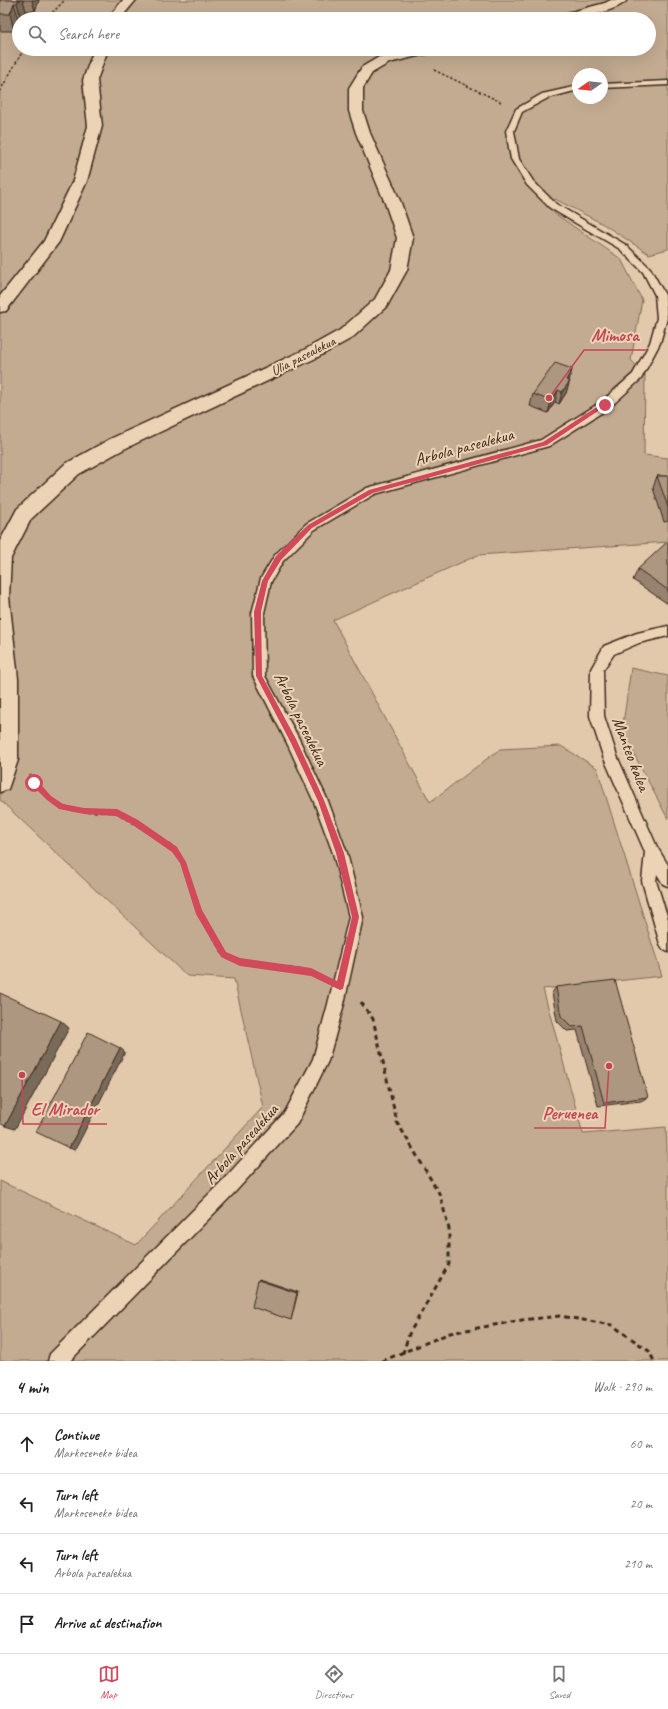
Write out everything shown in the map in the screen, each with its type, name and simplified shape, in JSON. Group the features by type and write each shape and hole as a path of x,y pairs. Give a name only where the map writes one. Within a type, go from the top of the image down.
{"street":[{"path":"119,12 130,0"},
{"path":"586,12 609,6 620,0"},
{"path":"0,306 51,242 80,181 95,126 90,80 99,56"},
{"name":"Ulia pasealekua","path":"0,595 2,558 24,514 72,469 117,444 310,354 346,334 381,302 399,270 405,238 393,203 363,133 356,111 356,88 367,70 384,60 402,56"},
{"path":"0,599 7,680 6,760 0,781"}],"lane":[{"path":"608,85 668,83"},
{"path":"519,111 545,96 572,89"},
{"name":"Arbola pasealekua","path":"57,1361 230,1185 291,1118 320,1060 340,986 356,917 340,853 321,800 293,741 259,676 258,612 265,581 279,558 310,527 371,491 545,443 605,405 637,376 655,343 662,318 660,295 646,270 623,247 553,206 530,183 515,159 510,132 519,111"},
{"name":"Manteo kalea","path":"668,631 637,638 609,650 597,669 597,716 610,756 652,852 668,879"},
{"path":"652,852 649,881 668,944"}],"path":[{"path":"53,12 65,0"},
{"path":"0,91 20,56"},
{"path":"402,56 519,111"},
{"path":"28,772 34,783 49,798 61,807 84,811 117,812 175,849 183,862 199,911 224,955 240,962 311,972 340,986 358,997 373,1019 397,1122 440,1195 449,1229 449,1264 409,1334 403,1353"},
{"path":"382,1361 450,1333 522,1320 560,1316 612,1325 648,1351 654,1361"}],"shaded area":[{"path":"0,0 668,0 668,249 649,254 603,224 555,199 554,213 621,259 642,300 631,360 645,375 644,455 668,458 668,542 478,555 333,620 430,802 500,749 561,746 597,768 662,976 543,989 583,1134 666,1127 668,1174 668,1361 0,1361 0,1181 136,1245 263,1107 234,979 187,976 0,800"},
{"path":"631,668 668,676 668,819 622,731"}],"building":[{"path":"0,0 19,0 17,3 14,3 10,14 0,14"},
{"path":"555,363 572,369 566,380 570,381 562,392 558,390 551,401 533,394"},
{"path":"657,476 668,476 668,507"},
{"path":"667,542 668,543 668,590 638,569"},
{"path":"615,980 648,1097 604,1103 583,1026 572,1027 561,1016 556,987"},
{"path":"0,993 61,1021 5,1126 0,1123"},
{"path":"88,1032 120,1048 69,1148 36,1132"},
{"path":"258,1280 297,1293 291,1320 252,1307"}],"place":[{"name":"Mimosa","path":"549,398"},
{"name":"Peruenea","path":"609,1066"},
{"name":"El Mirador","path":"22,1075"}],"route":[{"path":"34,783 49,798 61,807 84,811 117,812 175,849 183,862 199,911 224,955 240,962 311,972 340,986 356,917 340,853 321,800 293,741 259,676 258,612 265,581 279,558 310,527 371,491 545,443 605,405"}]}
